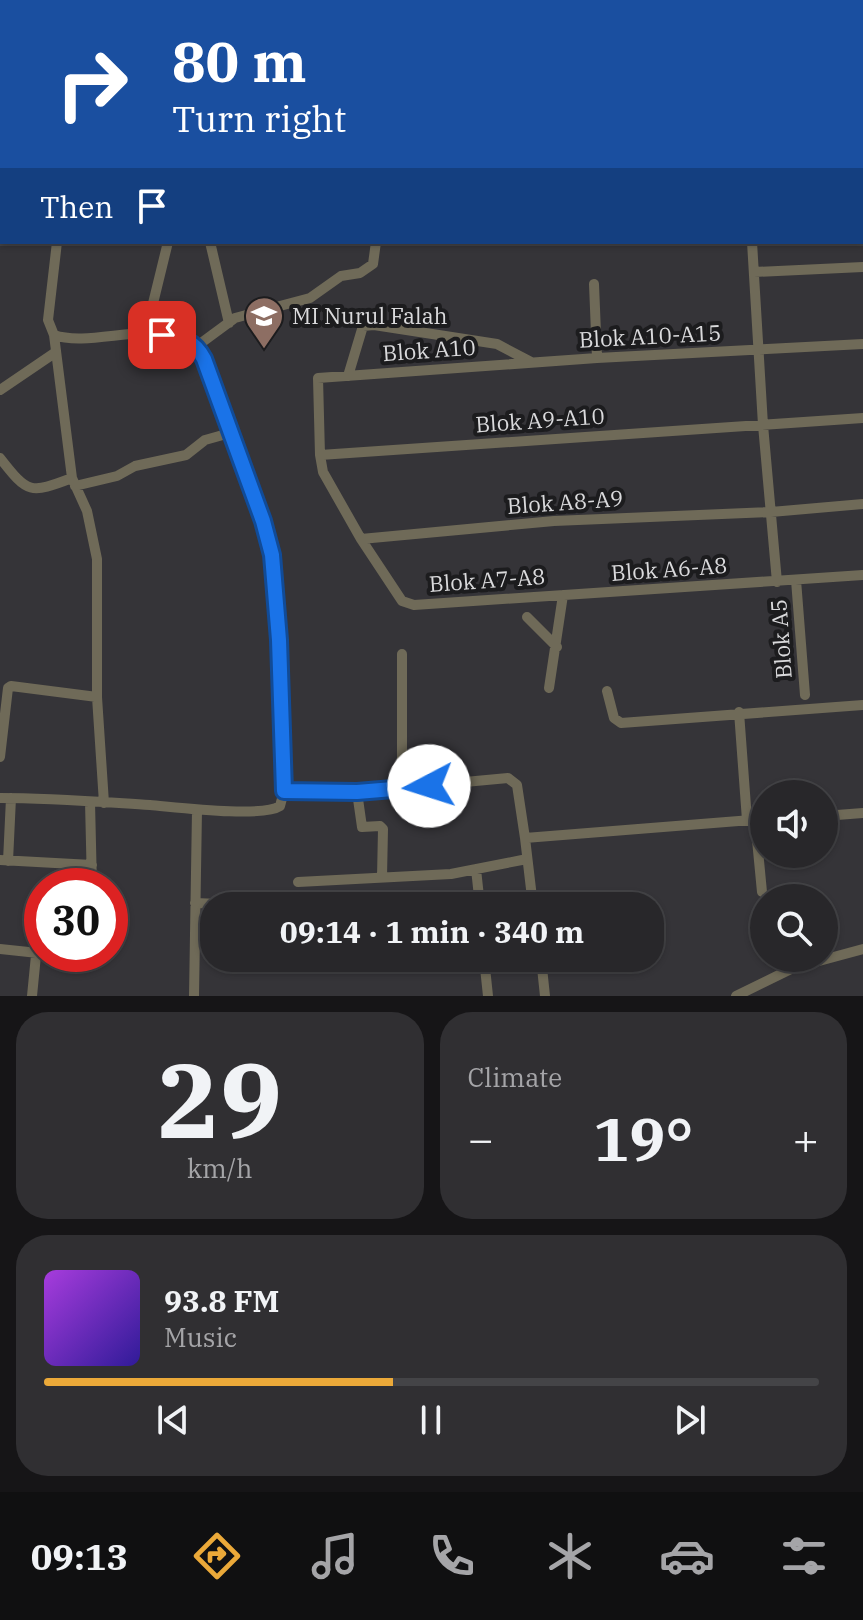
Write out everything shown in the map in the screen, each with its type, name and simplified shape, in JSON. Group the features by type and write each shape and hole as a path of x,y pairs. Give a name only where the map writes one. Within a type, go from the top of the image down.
{"street":[{"path":"57,244 48,320 54,335 73,482 87,511 97,559 97,697 104,803"},
{"path":"146,332 167,244"},
{"path":"210,244 229,323"},
{"path":"197,346 235,318 310,298 341,276 360,273 373,264 376,244"},
{"path":"752,244 763,425 777,582"},
{"path":"754,272 863,267"},
{"path":"594,284 597,358"},
{"path":"348,376 363,326 374,325 497,344 538,362"},
{"path":"54,335 72,340 146,332 179,338 197,346 263,521 272,555 279,640 284,791 280,806 276,809 197,810 90,802 6,798 4,861 92,865 90,802"},
{"name":"Blok A10-A15","path":"538,362 863,344"},
{"path":"0,390 56,352"},
{"name":"Blok A10","path":"320,455 318,378 538,362"},
{"name":"Blok A9-A10","path":"320,455 863,418"},
{"path":"0,458 21,484 34,489 117,476 135,466 186,455 205,440 230,433"},
{"path":"320,455 323,472 361,539"},
{"name":"Blok A8-A9","path":"361,539 554,521 771,512 863,504"},
{"name":"Blok A7-A8","path":"361,539 402,601 414,605 563,595"},
{"name":"Blok A6-A8","path":"563,595 863,575"},
{"name":"Blok A5","path":"796,580 805,695"},
{"path":"549,688 563,595"},
{"path":"527,617 557,647"},
{"path":"402,654 402,788"},
{"path":"0,757 8,688 11,686 97,697"},
{"path":"607,691 614,718 621,723 863,705"},
{"path":"739,712 750,786"},
{"path":"284,791 357,792 508,778 517,785 531,892"},
{"path":"357,792 362,827 380,826 383,829 382,877"},
{"path":"194,996 197,810"},
{"path":"838,815 863,813"},
{"path":"525,838 750,819"},
{"path":"298,882 434,876 527,859"},
{"path":"476,869 478,892"},
{"path":"195,903 200,903"},
{"path":"0,949 24,952"},
{"path":"736,996 793,968 863,949"},
{"path":"32,996 35,972"},
{"path":"485,972 488,996"},
{"path":"542,972 545,996"}],"place":[{"name":"MI Nurul Falah","path":"264,350"}],"route":[{"path":"162,335 197,346 263,521 272,555 279,640 284,791 357,792 429,786"}]}
